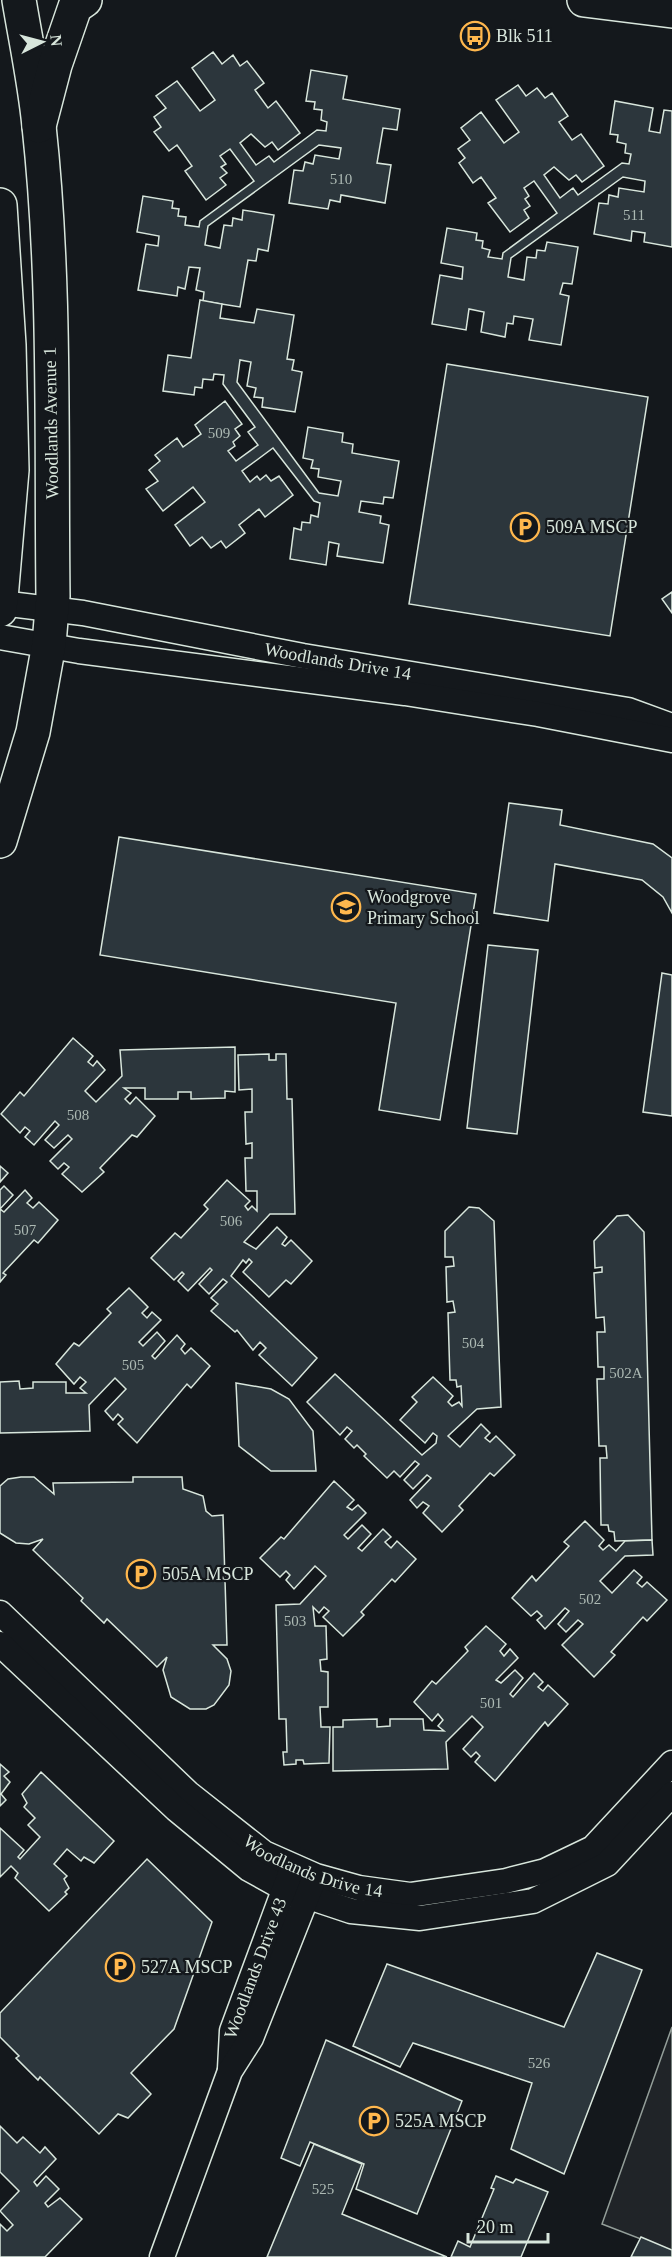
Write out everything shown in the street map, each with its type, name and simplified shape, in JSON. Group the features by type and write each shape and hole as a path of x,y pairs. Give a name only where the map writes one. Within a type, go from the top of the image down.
{"street":[{"name":"Woodlands Avenue 1","path":"0,841 33,732 49,644 52,610 49,277 39,126 20,0"},
{"path":"39,126 55,65 75,7 85,0"},
{"path":"584,0 672,11"},
{"path":"0,206 9,345 12,470 0,610"},
{"name":"Woodlands Drive 14","path":"1,603 628,710 672,726"},
{"name":"Woodlands Drive 14","path":"0,637 405,693 538,714 672,740"},
{"name":"Woodlands Drive 14","path":"0,1613 188,1793 300,1882 351,1911 420,1918 533,1900 607,1864 672,1794"},
{"name":"Woodlands Drive 14","path":"0,1644 176,1809 249,1869 300,1882 410,1895 506,1881 545,1870 593,1848 672,1764"},
{"name":"Woodlands Drive 43","path":"162,2257 230,2072 232,2031 300,1882"}],"shaded area":[{"path":"672,2027 672,2251 602,2224"}],"building":[{"path":"213,52 222,64 233,55 240,66 247,61 264,83 255,90 268,108 276,101 300,133 278,150 272,142 265,147 251,134 240,143 256,165 269,156 274,162 317,130 326,131 327,122 321,120 322,110 314,109 315,102 306,101 311,70 347,76 343,99 400,109 397,130 383,128 377,163 391,165 385,203 341,195 340,202 330,200 328,209 289,203 294,170 303,171 305,162 313,164 315,155 339,159 341,148 319,145 208,226 205,245 220,248 224,225 232,226 233,218 242,220 243,210 274,215 268,251 258,249 256,261 248,260 240,307 203,301 204,292 196,290 200,268 189,267 185,289 178,287 177,296 138,290 146,244 158,246 159,236 137,232 143,196 173,201 172,208 179,209 178,216 186,217 185,225 199,227 200,221 254,181 230,149 220,156 226,164 221,167 227,173 220,178 226,185 206,200 185,171 192,166 177,145 169,151 154,132 161,127 154,117 166,108 156,96 177,81 200,111 215,100 192,68"},
{"path":"518,85 526,96 537,88 545,98 552,93 568,116 559,122 572,140 581,134 604,166 582,182 576,175 569,180 554,167 544,175 560,198 573,188 578,195 622,163 629,164 631,154 625,153 626,144 617,142 618,135 610,134 615,101 653,108 649,131 660,133 664,110 672,111 672,247 644,242 645,233 632,231 631,241 594,234 599,203 608,204 609,195 618,197 619,188 644,192 645,181 623,177 511,258 508,277 524,280 527,257 536,258 537,250 545,251 547,242 578,247 572,284 563,283 560,294 569,296 561,345 529,340 533,319 514,316 513,324 507,323 505,337 481,332 484,312 469,309 466,330 432,324 440,275 462,279 463,267 441,263 447,228 477,233 476,240 483,241 482,248 490,250 488,257 502,259 503,253 557,213 534,181 524,188 529,196 525,199 530,206 524,210 529,218 510,232 488,203 496,198 481,177 473,183 459,163 465,158 458,149 470,140 461,128 481,112 504,143 519,132 496,100"},
{"path":"200,300 222,304 220,318 254,323 257,309 294,315 287,359 294,360 292,370 302,372 295,412 262,407 263,398 254,397 256,388 247,386 251,362 240,360 237,382 319,493 338,496 341,481 318,477 319,469 311,468 313,460 303,458 308,427 343,433 342,442 353,444 352,453 399,461 393,498 384,497 383,504 361,501 359,512 381,516 380,523 389,525 383,563 337,556 339,544 329,542 326,565 290,559 294,528 301,530 302,522 310,523 311,515 318,517 320,503 314,501 273,448 242,471 250,482 257,476 260,480 266,475 271,481 279,476 293,495 265,517 259,509 239,525 245,533 226,548 221,541 211,548 202,537 190,546 175,525 205,502 193,487 163,511 146,489 158,481 149,470 160,461 155,455 177,438 183,447 201,434 195,425 225,401 242,424 235,429 240,436 233,442 235,446 228,451 236,461 258,445 248,432 255,427 223,384 224,375 214,374 213,380 203,379 202,388 195,387 194,395 163,391 168,355 191,358"},
{"name":"509A MSCP","path":"447,364 648,397 610,636 409,604"},
{"path":"672,592 672,613 662,599"},
{"path":"509,803 562,810 560,825 653,844 672,858 672,913 663,897 642,880 555,864 548,921 494,913"},
{"path":"119,837 476,894 440,1120 379,1110 396,1003 100,955"},
{"path":"488,945 538,950 517,1134 467,1128"},
{"path":"662,973 672,975 672,1116 643,1112"},
{"path":"73,1038 93,1056 88,1062 93,1066 97,1061 105,1070 85,1091 96,1102 122,1076 120,1050 235,1047 235,1092 225,1091 225,1098 191,1099 191,1092 178,1092 178,1099 145,1099 145,1088 124,1088 131,1093 125,1099 130,1104 136,1097 155,1116 137,1137 132,1135 100,1168 104,1172 82,1192 62,1174 69,1167 64,1163 58,1169 50,1161 72,1139 68,1135 54,1148 45,1140 59,1125 55,1121 34,1145 25,1137 30,1131 25,1127 20,1133 1,1114 20,1092 24,1096"},
{"path":"269,1054 269,1060 276,1060 276,1054 286,1054 287,1099 292,1099 295,1214 270,1214 244,1242 256,1249 277,1227 287,1237 282,1244 285,1246 291,1240 312,1261 291,1284 286,1280 269,1297 243,1272 252,1262 249,1259 246,1263 243,1260 231,1276 317,1358 292,1386 259,1355 266,1348 260,1342 253,1350 237,1330 235,1332 211,1311 218,1304 211,1298 227,1282 223,1279 209,1294 199,1284 212,1270 210,1268 188,1291 178,1281 184,1274 182,1272 174,1280 151,1258 175,1233 181,1238 208,1209 204,1205 227,1180 250,1201 245,1206 248,1210 252,1206 257,1211 257,1191 246,1191 245,1158 252,1158 252,1143 246,1144 245,1112 252,1112 252,1089 239,1090 238,1055"},
{"path":"0,1166 8,1173 0,1182"},
{"path":"4,1186 13,1195 0,1209 0,1190"},
{"path":"25,1190 32,1198 27,1203 33,1208 39,1202 58,1220 38,1243 34,1240 3,1273 6,1275 0,1282 0,1209 4,1212"},
{"path":"469,1207 479,1208 494,1221 501,1407 477,1409 448,1436 460,1447 481,1424 490,1433 485,1438 490,1442 496,1436 515,1455 494,1476 490,1473 459,1506 463,1510 442,1532 423,1513 429,1506 423,1502 417,1508 410,1500 431,1478 427,1475 413,1489 404,1480 419,1464 415,1461 400,1477 394,1471 387,1478 364,1456 366,1454 357,1445 354,1448 345,1439 352,1431 347,1427 340,1435 307,1402 335,1374 422,1455 436,1443 437,1436 433,1433 425,1443 400,1420 417,1402 412,1397 433,1377 453,1396 448,1402 452,1406 459,1402 462,1406 461,1386 457,1387 456,1380 450,1380 448,1313 455,1312 453,1301 447,1302 446,1267 454,1266 453,1257 445,1257 445,1231"},
{"path":"628,1215 644,1232 652,1540 615,1541 614,1532 609,1531 608,1525 601,1525 600,1458 607,1458 606,1446 599,1446 597,1379 604,1379 604,1367 598,1367 597,1332 605,1332 604,1317 596,1318 594,1273 602,1272 602,1267 595,1268 594,1241 617,1216"},
{"path":"129,1288 148,1307 142,1313 147,1318 152,1312 161,1320 139,1342 143,1346 157,1332 165,1341 152,1356 155,1359 177,1335 185,1344 181,1349 185,1354 191,1348 210,1366 191,1388 187,1384 137,1443 118,1424 123,1419 118,1414 113,1420 105,1411 126,1389 115,1378 89,1405 90,1431 0,1433 0,1382 19,1381 20,1389 33,1388 33,1382 66,1382 66,1393 86,1393 80,1388 86,1382 80,1377 74,1384 56,1364 74,1343 79,1346 111,1313 107,1309"},
{"path":"236,1383 271,1389 289,1399 313,1431 316,1471 271,1471 239,1446"},
{"name":"505A MSCP","path":"34,1477 54,1494 53,1483 133,1482 133,1477 182,1477 183,1489 203,1496 206,1511 212,1516 223,1515 227,1645 213,1645 227,1659 231,1671 229,1685 214,1705 206,1709 190,1709 171,1697 163,1670 167,1657 157,1667 107,1619 104,1623 81,1601 83,1598 33,1550 43,1539 29,1544 16,1543 0,1533 0,1486 8,1479"},
{"path":"334,1481 354,1500 347,1507 352,1510 358,1505 366,1513 344,1535 348,1539 362,1525 371,1534 358,1548 362,1551 383,1529 391,1537 385,1542 391,1548 397,1541 416,1559 395,1582 392,1579 361,1612 364,1615 343,1636 323,1617 329,1611 324,1607 319,1613 313,1607 315,1626 326,1626 327,1659 320,1660 321,1671 328,1672 328,1707 320,1707 321,1727 330,1727 329,1763 304,1764 303,1760 296,1760 296,1764 284,1765 283,1752 287,1752 286,1719 279,1719 276,1605 300,1604 326,1576 315,1566 294,1589 286,1580 290,1575 286,1571 280,1577 260,1558 281,1537 284,1539"},
{"path":"585,1521 604,1540 599,1546 603,1550 609,1545 616,1551 625,1541 652,1540 653,1555 625,1556 600,1581 612,1593 634,1570 642,1577 637,1583 642,1587 647,1582 667,1600 647,1621 643,1617 611,1652 615,1655 594,1677 562,1645 583,1624 578,1620 566,1632 558,1624 569,1611 565,1608 545,1629 537,1620 542,1616 537,1611 531,1616 512,1598 532,1576 536,1581 569,1546 564,1542"},
{"path":"486,1626 506,1644 500,1651 504,1656 510,1649 518,1658 496,1680 501,1683 515,1670 523,1678 510,1694 513,1697 534,1673 543,1682 538,1687 543,1691 548,1685 568,1704 548,1726 545,1722 495,1781 475,1762 480,1756 476,1752 471,1757 463,1749 483,1727 472,1716 446,1742 448,1769 333,1771 333,1727 343,1727 343,1720 377,1719 377,1727 390,1726 390,1719 423,1719 424,1730 444,1731 438,1726 443,1720 438,1714 432,1721 414,1702 432,1681 436,1684 468,1651 465,1647"},
{"path":"0,1764 9,1772 4,1776 10,1782 1,1794 6,1800 0,1806"},
{"path":"41,1772 114,1841 94,1863 84,1857 81,1861 67,1849 54,1864 67,1876 64,1879 69,1888 65,1892 67,1894 49,1911 15,1878 18,1873 11,1866 0,1877 0,1828 24,1850 18,1857 20,1859 40,1837 28,1825 35,1818 24,1807 27,1803 22,1794"},
{"name":"527A MSCP","path":"147,1859 212,1922 174,2029 131,2073 151,2094 128,2118 118,2114 99,2134 40,2077 38,2080 16,2058 19,2056 0,2037 0,2013"},
{"path":"597,1953 642,1970 564,2174 511,2149 532,2083 413,2043 400,2067 353,2046 387,1964 564,2027"},
{"name":"525A MSCP","path":"326,2040 462,2101 417,2214 356,2189 364,2164 310,2142 300,2166 281,2158"},
{"path":"0,2126 17,2143 23,2137 40,2153 45,2147 56,2159 34,2182 37,2186 46,2176 59,2189 45,2203 48,2207 60,2198 82,2219 45,2257 0,2257 0,2224 7,2231 13,2225 0,2211 19,2191 0,2172"},
{"path":"314,2144 362,2164 342,2214 447,2257 267,2257"},
{"path":"496,2176 513,2183 516,2179 548,2192 521,2257 451,2257 458,2241 470,2247 494,2189 491,2188"},
{"path":"641,2237 672,2250 672,2257 631,2257"}],"place":[{"name":"Blk 511","path":"475,36"},
{"name":"509A MSCP","path":"525,527"},
{"name":"Woodgrove Primary School","path":"346,907"},
{"name":"505A MSCP","path":"141,1574"},
{"name":"527A MSCP","path":"120,1967"},
{"name":"525A MSCP","path":"374,2121"}]}
